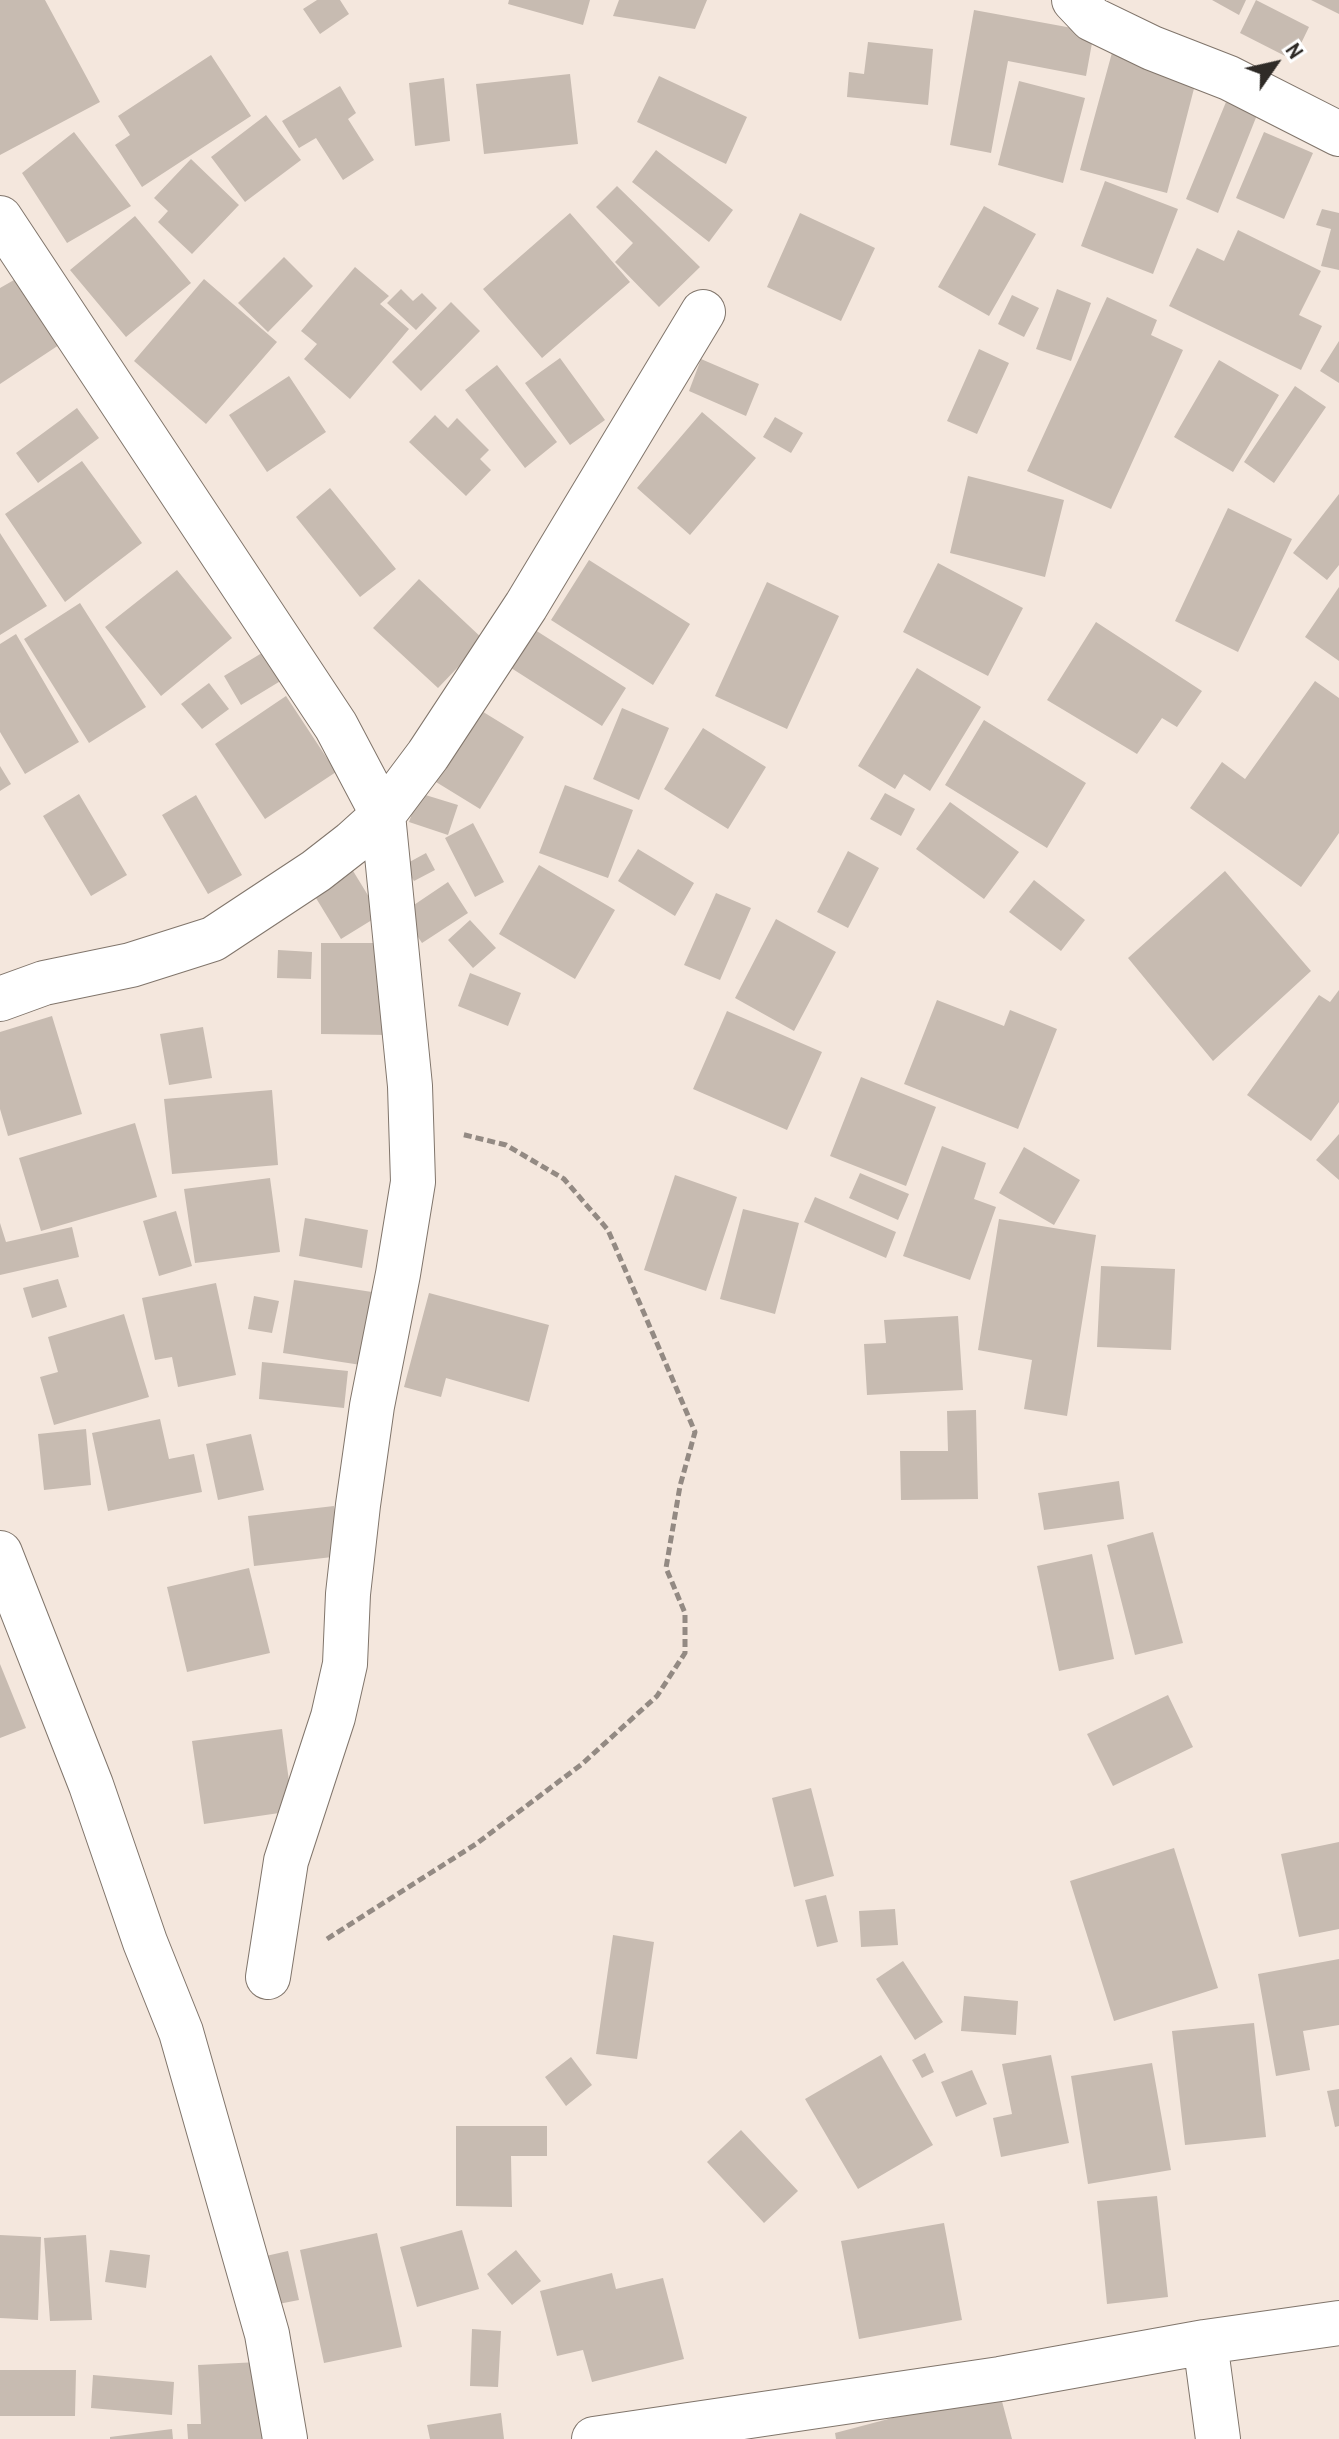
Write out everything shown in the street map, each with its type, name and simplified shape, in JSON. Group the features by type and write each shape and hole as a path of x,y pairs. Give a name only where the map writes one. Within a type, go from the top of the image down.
{"street":[{"path":"1074,0 1092,19 1152,48 1229,78 1339,134"},
{"path":"0,218 336,726 383,815 410,1086 413,1182 372,1406 358,1505 348,1594 345,1664 333,1717 286,1861 268,1977"},
{"path":"0,999 44,983 131,965 213,939 316,871 383,815 428,755 526,606 703,312"},
{"path":"0,1553 91,1785 145,1942 181,2032 267,2334 285,2439"},
{"path":"594,2439 1000,2379 1205,2342 1339,2323"},
{"path":"1205,2342 1218,2439"}],"path":[{"path":"268,1977 476,1844 582,1764 657,1696 685,1653 685,1613 666,1568 680,1486 695,1432 608,1230 564,1179 506,1145 411,1122"}],"building":[{"path":"0,0 45,0 100,102 0,155"},
{"path":"317,0 340,0 349,14 320,34 303,9"},
{"path":"509,0 590,0 583,25 508,4"},
{"path":"619,0 707,0 695,29 613,16"},
{"path":"1212,0 1246,0 1239,15"},
{"path":"1256,0 1309,27 1293,60 1240,33"},
{"path":"1311,0 1339,0 1339,14"},
{"path":"974,10 1094,32 1086,76 1008,61 991,153 950,145"},
{"path":"868,42 933,49 928,105 847,97 849,72 864,74"},
{"path":"1113,49 1198,73 1167,193 1080,170"},
{"path":"211,55 251,116 142,187 115,145 130,135 118,116"},
{"path":"570,74 578,144 484,154 476,84"},
{"path":"659,76 747,117 726,164 637,122"},
{"path":"444,78 450,141 415,146 409,83"},
{"path":"1019,81 1085,98 1063,183 998,165"},
{"path":"340,86 356,113 348,119 374,160 343,180 316,138 299,148 282,121"},
{"path":"1226,102 1257,115 1218,213 1186,199"},
{"path":"266,115 301,160 245,202 211,157"},
{"path":"74,132 131,206 67,243 22,173"},
{"path":"1264,132 1313,153 1284,219 1236,198"},
{"path":"656,150 733,210 709,242 632,182"},
{"path":"191,159 239,205 192,254 158,222 168,211 154,198"},
{"path":"1105,181 1178,209 1153,274 1081,246"},
{"path":"617,186 700,267 659,307 615,262 633,243 596,207"},
{"path":"984,206 1036,234 989,316 938,287"},
{"path":"1322,209 1339,213 1339,270 1321,266 1331,229 1316,225"},
{"path":"570,213 630,282 542,358 483,289"},
{"path":"800,213 875,248 841,321 767,287"},
{"path":"135,216 191,283 126,337 70,270"},
{"path":"1238,230 1321,271 1299,315 1322,326 1301,370 1169,306 1197,248 1224,261"},
{"path":"284,257 313,286 268,332 238,303"},
{"path":"355,267 389,296 380,304 409,329 350,399 304,359 317,344 301,331"},
{"path":"21,276 65,341 0,384 0,288"},
{"path":"204,279 277,342 206,424 134,361"},
{"path":"401,289 413,301 422,293 437,308 416,330 387,303"},
{"path":"1057,289 1091,303 1071,361 1036,349"},
{"path":"1012,295 1039,308 1024,337 998,324"},
{"path":"1107,297 1157,320 1151,335 1183,350 1111,509 1027,471"},
{"path":"451,302 480,331 421,391 392,362"},
{"path":"1339,341 1339,383 1320,371"},
{"path":"979,349 1009,363 977,434 947,421"},
{"path":"560,358 605,420 570,445 525,383"},
{"path":"701,359 759,384 746,416 689,391"},
{"path":"1219,360 1279,395 1233,472 1174,437"},
{"path":"497,365 557,442 525,468 465,390"},
{"path":"289,376 326,432 267,472 229,415"},
{"path":"1295,386 1326,407 1274,483 1244,462"},
{"path":"77,408 99,438 38,483 16,453"},
{"path":"702,412 756,458 690,535 637,488"},
{"path":"435,415 448,428 457,418 489,450 480,459 491,470 466,496 409,442"},
{"path":"775,417 803,433 791,453 763,437"},
{"path":"82,461 142,543 65,602 5,514"},
{"path":"968,476 1064,500 1045,577 950,553"},
{"path":"330,488 396,569 360,597 296,517"},
{"path":"1339,494 1339,565 1327,580 1293,553"},
{"path":"1228,508 1292,539 1238,652 1175,621"},
{"path":"0,533 47,606 0,635"},
{"path":"589,560 690,624 653,685 551,620"},
{"path":"938,563 1023,608 988,676 903,632"},
{"path":"177,570 232,638 161,696 105,627"},
{"path":"419,579 484,640 438,688 373,628"},
{"path":"767,582 839,616 787,729 715,696"},
{"path":"1339,587 1339,661 1305,637"},
{"path":"80,603 146,707 89,743 24,639"},
{"path":"1096,622 1202,691 1177,727 1162,718 1137,754 1047,700"},
{"path":"532,628 626,688 602,726 508,666"},
{"path":"16,634 79,742 25,774 0,732 0,644"},
{"path":"275,645 292,674 241,705 224,676"},
{"path":"917,668 981,707 930,791 904,774 895,789 858,766"},
{"path":"1315,681 1339,698 1339,833 1301,887 1190,808 1222,762 1245,779"},
{"path":"209,683 229,709 202,729 181,704"},
{"path":"286,696 336,772 265,819 215,744"},
{"path":"467,702 524,737 480,809 423,774"},
{"path":"622,708 669,728 639,800 593,779"},
{"path":"984,720 1086,783 1047,848 945,785"},
{"path":"703,728 766,767 728,829 664,789"},
{"path":"0,766 11,784 0,791"},
{"path":"565,785 633,810 608,878 539,853"},
{"path":"419,793 458,805 448,835 409,822"},
{"path":"885,793 915,809 901,836 870,819"},
{"path":"79,794 127,875 91,896 43,816"},
{"path":"196,795 242,875 208,894 162,815"},
{"path":"950,802 1019,852 984,899 916,849"},
{"path":"473,823 504,882 475,897 445,838"},
{"path":"638,849 694,883 675,916 618,881"},
{"path":"848,851 879,868 848,928 817,912"},
{"path":"426,853 435,870 414,881 404,865"},
{"path":"347,861 380,915 341,939 308,885"},
{"path":"539,865 615,910 575,979 499,934"},
{"path":"1225,871 1311,971 1213,1061 1128,958"},
{"path":"1034,880 1085,920 1061,951 1009,912"},
{"path":"448,882 468,913 422,943 402,913"},
{"path":"716,893 751,908 720,980 684,965"},
{"path":"776,919 836,952 794,1031 735,998"},
{"path":"470,920 496,948 473,968 448,940"},
{"path":"321,943 389,943 389,1035 321,1034"},
{"path":"278,950 312,952 311,979 277,978"},
{"path":"470,973 521,993 508,1026 458,1006"},
{"path":"1339,990 1339,1102 1311,1141 1247,1095 1319,995 1330,1002"},
{"path":"937,1000 1004,1026 1010,1010 1057,1029 1018,1129 904,1084"},
{"path":"727,1011 822,1052 787,1130 693,1089"},
{"path":"52,1016 82,1114 8,1136 0,1109 0,1032"},
{"path":"203,1027 212,1078 169,1085 160,1034"},
{"path":"861,1077 936,1107 906,1186 830,1156"},
{"path":"272,1090 278,1165 172,1174 164,1099"},
{"path":"135,1123 157,1197 41,1231 19,1158"},
{"path":"1339,1134 1339,1180 1316,1160"},
{"path":"942,1146 986,1163 974,1199 996,1207 970,1280 903,1256"},
{"path":"1024,1147 1080,1180 1054,1225 999,1193"},
{"path":"860,1173 909,1194 898,1220 849,1198"},
{"path":"675,1175 737,1197 706,1291 644,1270"},
{"path":"270,1178 280,1252 195,1263 184,1189"},
{"path":"815,1197 896,1232 886,1258 804,1222"},
{"path":"743,1209 799,1223 775,1314 720,1299"},
{"path":"176,1211 192,1266 159,1276 143,1221"},
{"path":"305,1218 368,1230 362,1268 299,1256"},
{"path":"999,1219 1096,1235 1067,1416 1024,1409 1032,1360 978,1350"},
{"path":"0,1223 6,1242 72,1227 79,1257 0,1275"},
{"path":"1101,1266 1175,1269 1171,1350 1097,1347"},
{"path":"58,1279 67,1307 32,1318 23,1288"},
{"path":"294,1280 372,1292 361,1365 283,1353"},
{"path":"216,1283 236,1375 178,1387 172,1357 155,1360 142,1298"},
{"path":"429,1293 549,1325 529,1402 446,1378 441,1397 404,1387"},
{"path":"254,1296 279,1301 272,1333 248,1329"},
{"path":"124,1314 149,1397 54,1425 40,1377 58,1372 48,1337"},
{"path":"958,1316 963,1390 867,1395 864,1344 886,1343 884,1320"},
{"path":"262,1362 348,1371 344,1408 259,1399"},
{"path":"976,1410 978,1499 901,1500 900,1451 948,1451 947,1411"},
{"path":"160,1419 169,1459 194,1454 202,1492 108,1511 92,1433"},
{"path":"86,1429 91,1485 44,1490 38,1434"},
{"path":"251,1434 264,1490 218,1500 206,1444"},
{"path":"1119,1481 1124,1519 1044,1530 1038,1493"},
{"path":"334,1506 341,1556 254,1566 248,1516"},
{"path":"1153,1532 1183,1643 1135,1655 1107,1545"},
{"path":"1092,1554 1114,1659 1059,1671 1037,1566"},
{"path":"249,1568 270,1653 187,1672 167,1587"},
{"path":"0,1664 26,1728 0,1738"},
{"path":"1168,1695 1193,1747 1113,1786 1087,1734"},
{"path":"282,1729 293,1811 204,1824 192,1741"},
{"path":"811,1788 834,1876 794,1887 772,1798"},
{"path":"1339,1842 1339,1929 1299,1937 1281,1854"},
{"path":"1174,1848 1218,1988 1114,2021 1070,1881"},
{"path":"826,1895 838,1942 817,1947 805,1900"},
{"path":"895,1909 898,1945 861,1947 859,1911"},
{"path":"613,1935 654,1942 637,2059 596,2054"},
{"path":"1339,1959 1339,2025 1303,2031 1310,2070 1276,2076 1258,1974"},
{"path":"903,1961 943,2022 915,2040 876,1979"},
{"path":"964,1996 1018,2001 1016,2035 961,2031"},
{"path":"1254,2023 1266,2137 1185,2145 1172,2031"},
{"path":"925,2053 934,2072 922,2078 912,2060"},
{"path":"881,2055 933,2145 858,2189 805,2099"},
{"path":"1051,2055 1069,2143 1001,2157 993,2118 1012,2114 1002,2064"},
{"path":"571,2057 592,2085 566,2106 545,2077"},
{"path":"1152,2063 1171,2170 1088,2184 1071,2076"},
{"path":"972,2070 987,2104 956,2117 941,2082"},
{"path":"1339,2089 1339,2126 1335,2127 1327,2091"},
{"path":"456,2126 547,2126 547,2156 511,2156 512,2207 456,2206"},
{"path":"741,2130 798,2191 764,2223 707,2162"},
{"path":"1157,2196 1168,2297 1107,2304 1097,2201"},
{"path":"944,2223 962,2320 859,2339 841,2241"},
{"path":"462,2230 479,2289 417,2307 400,2247"},
{"path":"377,2233 402,2347 324,2363 300,2250"},
{"path":"0,2235 41,2237 38,2320 0,2318"},
{"path":"86,2235 92,2320 50,2321 44,2238"},
{"path":"110,2250 150,2255 146,2288 105,2282"},
{"path":"516,2250 541,2281 512,2305 487,2274"},
{"path":"288,2251 299,2300 268,2306 257,2258"},
{"path":"612,2273 616,2289 663,2278 684,2359 592,2382 583,2350 557,2356 540,2291"},
{"path":"472,2329 501,2331 498,2387 470,2386"},
{"path":"259,2362 264,2439 188,2439 187,2424 201,2424 198,2365"},
{"path":"0,2370 76,2370 75,2416 0,2416"},
{"path":"93,2375 174,2382 172,2415 91,2408"},
{"path":"999,2390 1012,2439 836,2439 835,2433"},
{"path":"501,2413 504,2439 430,2439 427,2425"},
{"path":"172,2429 173,2439 110,2439 110,2437"}]}
